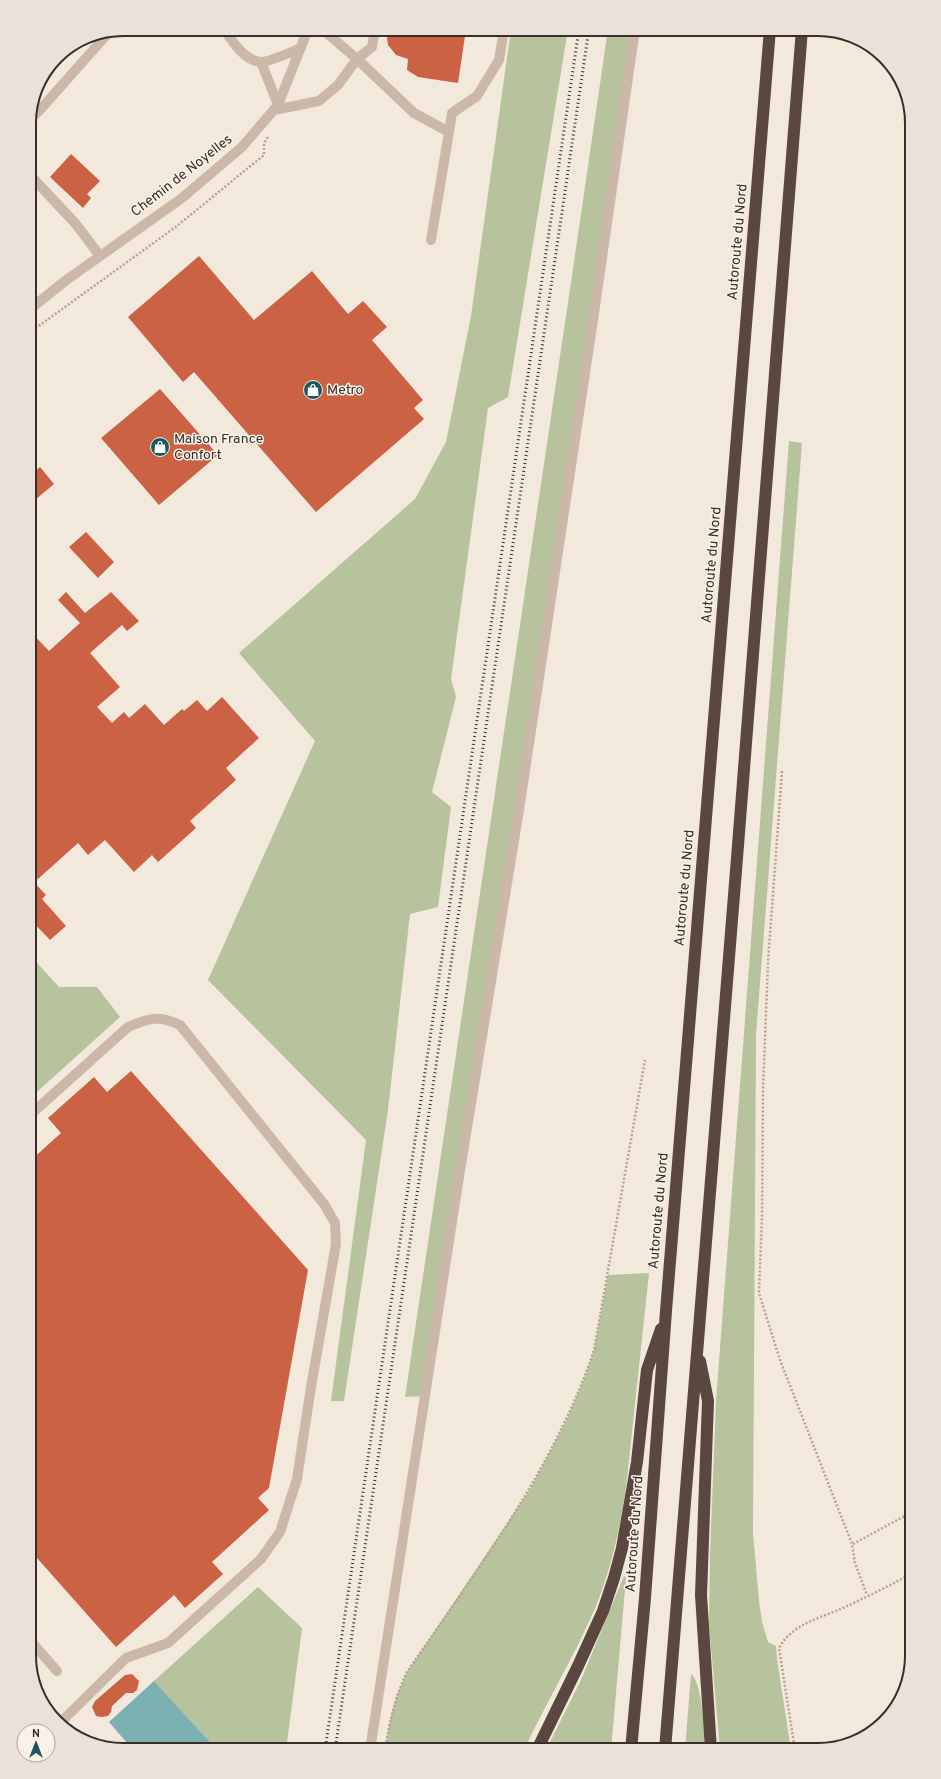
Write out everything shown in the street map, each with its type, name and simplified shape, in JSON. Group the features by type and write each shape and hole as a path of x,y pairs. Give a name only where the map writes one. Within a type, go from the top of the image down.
{"highway":[{"name":"Autoroute du Nord","path":"632,1743 645,1598 666,1311 769,36"},
{"path":"666,1743 801,36"},
{"path":"540,1743 597,1624 614,1578 622,1548 637,1462 647,1370 666,1311"},
{"path":"697,1347 708,1401 700,1596 710,1743"}],"street":[{"path":"229,36 250,58 261,62 301,48"},
{"name":"Chemin de Noyelles","path":"36,304 65,281 182,198 236,152 276,107 305,36"},
{"path":"330,36 357,59 414,113 449,132"},
{"path":"261,62 276,107 319,101 338,85 357,59 372,47 374,36"},
{"path":"431,240 452,113 477,96 499,60 503,36"},
{"path":"371,1743 458,1183 520,810 634,36"},
{"path":"37,113 104,39"},
{"path":"36,181 75,223 100,256"},
{"path":"36,1110 128,1027 144,1020 156,1018 167,1019 180,1025 324,1204 335,1223 336,1244 310,1387 296,1479 280,1532 261,1559 168,1643 126,1658 63,1720"},
{"path":"36,1647 57,1671"}],"path":[{"path":"782,771 768,978 763,1089 762,1218 759,1293 780,1360 852,1544 855,1563 867,1595"},
{"path":"386,1743 392,1710 397,1694 407,1672 530,1490 566,1423 584,1379 594,1350 645,1060"},
{"path":"852,1544 905,1516"},
{"path":"794,1743 779,1648 787,1636 801,1626 905,1576"}],"green space":[{"path":"510,36 567,36 508,397 488,408 451,679 456,697 432,792 451,807 438,907 410,914 388,1110 344,1401 331,1401 366,1140 208,980 315,741 239,653 415,499 446,442 471,316"},
{"path":"607,36 633,36 425,1396 405,1397"},
{"path":"789,441 802,443 756,1035 753,1533 762,1622 768,1642 776,1646 790,1743 719,1743 709,1624 716,1401"},
{"path":"36,962 59,987 97,987 120,1017 36,1093"},
{"path":"649,1273 626,1488 621,1518 606,1577 596,1606 579,1642 528,1743 386,1743 398,1692 407,1672 530,1489 565,1423 584,1379 594,1350 608,1275"},
{"path":"624,1576 626,1578 612,1743 550,1743 581,1680"},
{"path":"258,1587 302,1628 287,1743 209,1743 210,1742 154,1681"},
{"path":"691,1674 698,1687 705,1743 686,1743"}],"water":[{"path":"154,1681 210,1742 127,1743 109,1722"}],"building":[{"path":"388,36 465,36 458,83 418,77 407,70 408,59 396,55 388,45"},
{"path":"71,154 100,181 87,194 91,198 83,208 50,177"},
{"name":"Metro","path":"199,256 254,320 312,271 348,314 363,301 387,327 372,340 423,400 414,408 424,419 316,512 194,372 183,382 128,317"},
{"name":"Maison France Confort","path":"160,389 218,455 159,505 101,438"},
{"path":"40,467 54,484 36,499 36,470"},
{"path":"86,532 114,562 98,578 69,547"},
{"path":"66,592 85,613 111,592 139,621 127,631 122,625 90,653 120,687 97,707 112,723 124,712 129,718 145,704 164,725 182,709 184,711 197,700 207,711 222,697 259,738 226,768 236,780 190,821 196,828 158,862 152,855 134,872 105,840 88,855 78,843 38,879 36,877 36,637 49,651 80,623 58,600"},
{"path":"36,884 46,895 42,899 66,926 50,940 36,925"},
{"path":"131,1071 308,1270 269,1488 258,1498 269,1510 212,1562 223,1574 185,1608 174,1595 116,1647 36,1557 36,1156 61,1133 48,1118 94,1077 107,1092"},
{"path":"132,1674 139,1681 137,1690 133,1693 126,1693 112,1706 111,1712 108,1716 96,1716 92,1707 95,1701 125,1675"}],"railway":[{"path":"326,1743 578,36"},
{"path":"336,1743 588,36"}],"place":[{"name":"Metro","path":"313,390"},
{"name":"Maison France Confort","path":"160,447"}]}
